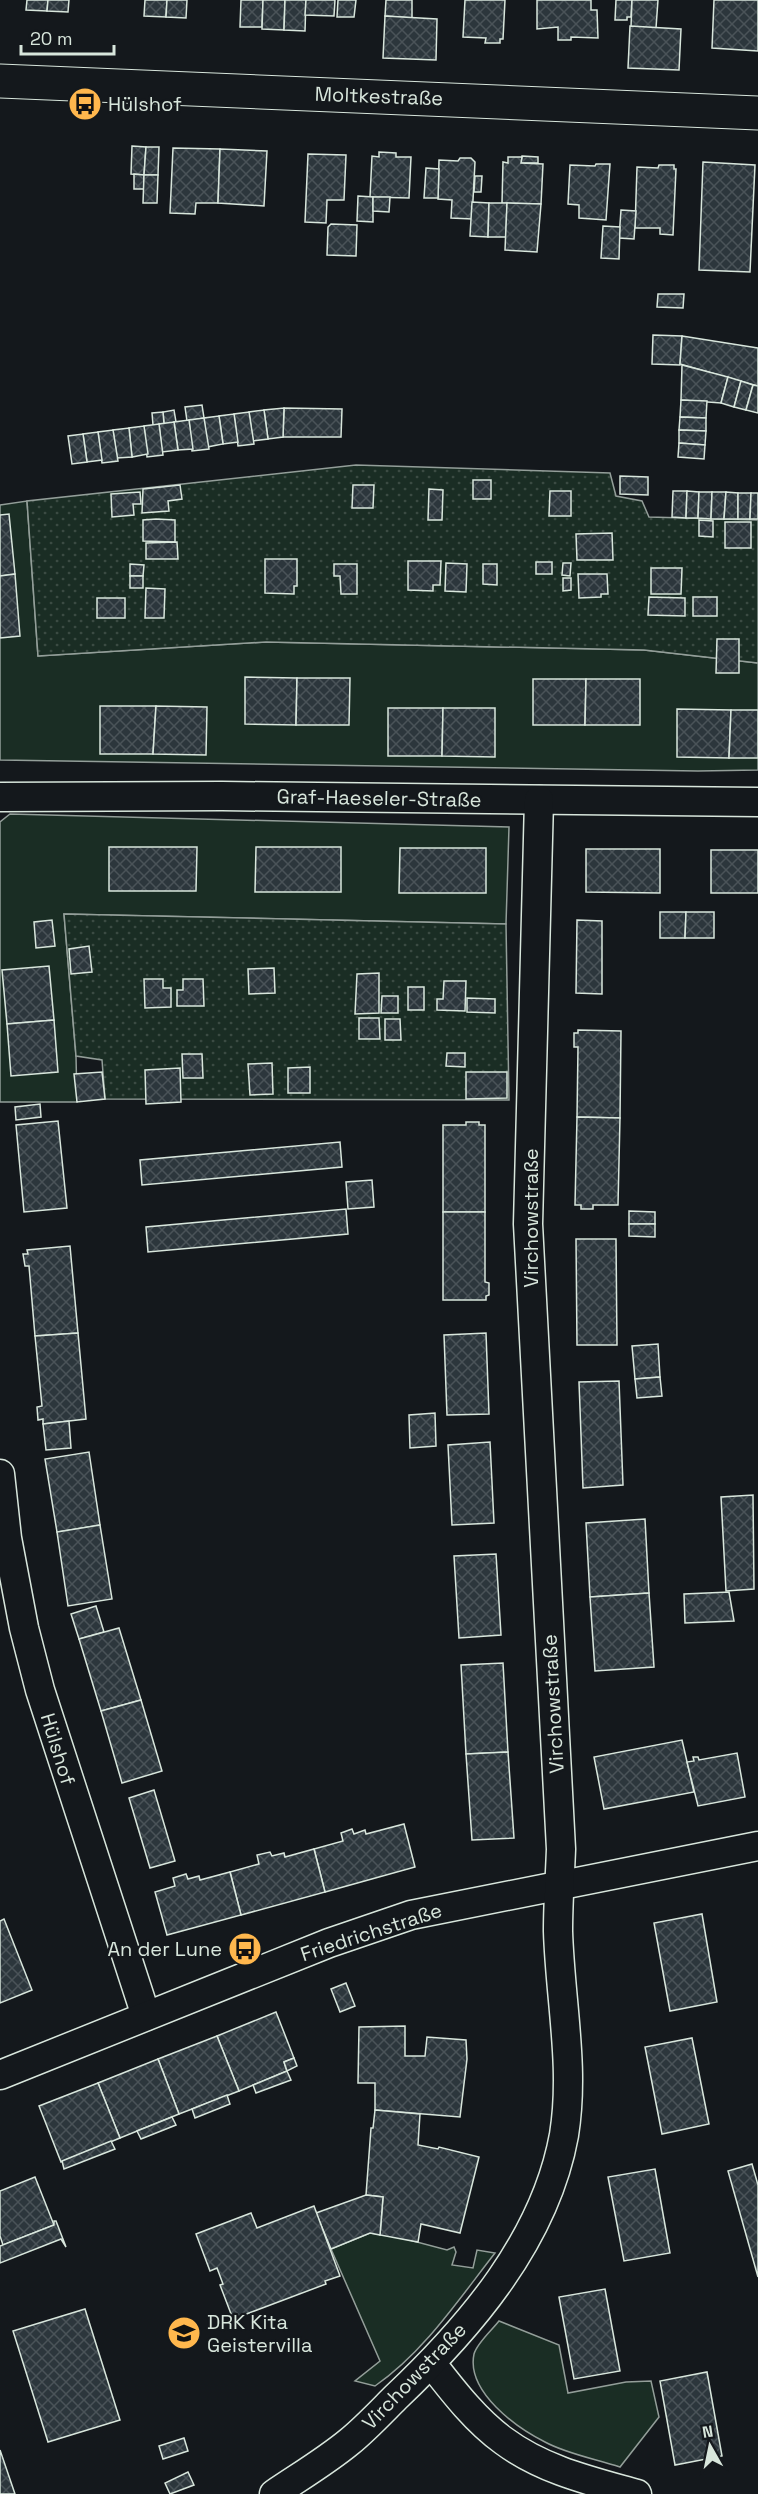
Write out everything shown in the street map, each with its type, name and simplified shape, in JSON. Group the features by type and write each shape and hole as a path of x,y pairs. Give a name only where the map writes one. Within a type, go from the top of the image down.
{"street":[{"name":"Moltkestraße","path":"0,81 758,113"},
{"name":"Graf-Haeseler-Straße","path":"0,797 222,796 758,802"},
{"name":"Virchowstraße","path":"274,2494 349,2442 432,2364 456,2338 511,2264 534,2222 553,2178 564,2134 567,2040 558,1931 561,1849 528,1224 539,800"},
{"name":"Hülshof","path":"0,1474 7,1538 24,1628 40,1690 146,2016"},
{"name":"Friedrichstraße","path":"0,2075 329,1943 411,1915 758,1846"},
{"path":"432,2364 464,2403 503,2441 535,2460 574,2476 637,2494"}],"green space":[{"path":"356,465 610,473 616,496 642,501 649,517 758,520 758,663 644,650 266,642 38,656 27,501"},
{"path":"27,501 38,656 266,642 644,650 758,663 758,770 0,760 0,505"},
{"path":"10,814 509,827 506,924 64,914 76,1056 77,1102 0,1102 0,822"},
{"path":"64,914 506,924 509,1100 105,1099 102,1060 76,1056"},
{"path":"370,2233 398,2237 447,2250 454,2247 456,2252 452,2265 473,2268 477,2250 495,2253 425,2341 375,2386 355,2381 380,2361 331,2249"},
{"path":"499,2321 559,2345 568,2393 626,2382 651,2381 659,2417 620,2467 572,2453 545,2442 508,2418 486,2395 478,2382 474,2368 474,2354 481,2341"}],"building":[{"path":"27,0 48,0 47,11 26,10"},
{"path":"48,0 69,0 68,12 47,11"},
{"path":"145,0 167,0 166,17 144,16"},
{"path":"167,0 187,0 186,18 166,17"},
{"path":"241,0 263,0 262,27 240,27"},
{"path":"263,0 285,0 284,30 262,29"},
{"path":"285,0 306,0 305,31 284,30"},
{"path":"306,0 335,0 334,16 305,15"},
{"path":"338,0 356,0 354,17 337,17"},
{"path":"386,0 412,0 412,18 385,16"},
{"path":"465,0 505,0 503,39 500,39 500,43 485,43 486,38 463,37"},
{"path":"537,0 591,0 591,10 597,10 598,38 571,37 571,40 558,40 558,27 537,29"},
{"path":"616,0 632,0 631,17 627,17 627,20 615,20"},
{"path":"632,0 658,0 656,28 631,27"},
{"path":"714,0 758,0 758,51 712,48"},
{"path":"385,16 437,19 436,60 383,58"},
{"path":"630,26 681,29 679,70 628,68"},
{"path":"132,146 146,147 144,175 131,174"},
{"path":"146,147 159,147 158,175 144,175"},
{"path":"173,148 220,149 218,203 196,203 195,214 170,213"},
{"path":"220,149 267,151 264,206 218,203"},
{"path":"379,152 396,153 396,157 411,157 409,198 370,197 372,156 379,157"},
{"path":"308,154 346,155 344,200 327,200 326,223 305,222"},
{"path":"522,156 538,157 538,163 521,163"},
{"path":"508,157 522,157 521,163 543,164 541,204 502,203 503,162 508,163"},
{"path":"460,158 471,158 475,162 472,219 451,218 452,200 438,199 439,160 458,161"},
{"path":"703,162 755,165 750,272 699,270"},
{"path":"596,164 610,164 606,220 579,218 579,205 568,204 570,165 595,166"},
{"path":"659,165 674,165 676,169 673,235 660,234 660,228 635,228 637,167 658,168"},
{"path":"426,168 439,169 438,198 424,198"},
{"path":"134,174 144,175 144,189 134,189"},
{"path":"144,175 158,175 157,203 143,203"},
{"path":"475,176 482,176 481,192 474,192"},
{"path":"358,196 373,197 373,222 357,221"},
{"path":"373,197 390,197 389,212 373,211"},
{"path":"472,202 489,203 488,237 470,236"},
{"path":"489,203 507,203 506,237 488,237"},
{"path":"507,203 541,204 537,252 505,250"},
{"path":"621,210 636,211 634,239 619,238"},
{"path":"331,224 357,225 356,256 327,255 328,227"},
{"path":"603,226 620,227 619,259 601,258"},
{"path":"658,294 684,294 683,308 657,307"},
{"path":"653,335 682,336 680,365 652,364"},
{"path":"682,336 758,348 758,386 680,364"},
{"path":"682,365 728,377 721,403 681,400"},
{"path":"728,377 741,381 734,407 721,403"},
{"path":"741,381 753,385 746,410 734,407"},
{"path":"753,385 758,386 758,413 746,410"},
{"path":"681,400 707,401 706,418 680,417"},
{"path":"202,405 204,418 187,421 185,407"},
{"path":"284,408 342,409 341,437 283,437"},
{"path":"284,408 283,437 268,439 264,410"},
{"path":"174,410 176,422 164,424 163,412"},
{"path":"264,410 268,439 253,441 249,412"},
{"path":"163,412 164,424 153,425 152,413"},
{"path":"249,412 254,444 238,446 234,414"},
{"path":"234,414 238,442 223,444 219,416"},
{"path":"219,416 223,444 207,447 204,418"},
{"path":"680,417 706,418 706,431 679,430"},
{"path":"204,418 209,449 192,451 189,420"},
{"path":"189,420 193,449 178,450 174,422"},
{"path":"174,422 178,450 162,452 159,424"},
{"path":"159,424 163,455 147,457 144,426"},
{"path":"144,426 148,454 132,457 129,428"},
{"path":"129,428 132,457 117,458 113,430"},
{"path":"113,430 118,461 102,463 98,432"},
{"path":"679,430 706,431 705,445 679,443"},
{"path":"98,432 102,460 87,462 83,434"},
{"path":"83,434 87,462 72,464 68,436"},
{"path":"679,443 705,445 704,459 678,457"},
{"path":"620,476 648,477 648,495 620,494"},
{"path":"473,480 491,480 491,499 473,499"},
{"path":"180,485 182,499 168,501 169,511 142,513 143,489"},
{"path":"353,485 374,485 373,508 352,508"},
{"path":"429,489 443,490 442,520 428,520"},
{"path":"550,491 571,491 571,516 549,516"},
{"path":"673,491 687,491 686,518 672,517"},
{"path":"687,491 699,492 698,518 686,518"},
{"path":"140,492 141,504 133,504 134,515 112,517 111,494"},
{"path":"699,492 712,492 711,519 698,518"},
{"path":"712,492 726,492 724,519 711,519"},
{"path":"726,492 738,493 738,519 724,519"},
{"path":"738,493 751,493 750,519 738,519"},
{"path":"751,493 758,493 758,519 750,519"},
{"path":"9,514 15,574 0,576 0,515"},
{"path":"143,520 175,520 175,542 143,541"},
{"path":"699,520 713,521 713,537 699,536"},
{"path":"725,522 751,522 751,548 725,548"},
{"path":"612,533 613,560 577,560 576,534"},
{"path":"177,542 178,559 146,559 146,543"},
{"path":"265,559 297,559 297,586 294,586 294,594 265,593"},
{"path":"408,561 441,561 440,585 433,585 433,591 408,590"},
{"path":"536,562 552,562 552,574 536,574"},
{"path":"446,563 467,564 466,592 445,591"},
{"path":"563,563 571,563 570,576 562,575"},
{"path":"130,564 144,565 143,576 130,576"},
{"path":"334,564 357,564 357,594 341,594 340,576 334,576"},
{"path":"483,564 497,564 497,585 483,584"},
{"path":"651,568 682,568 681,594 651,594"},
{"path":"15,574 20,636 0,638 0,576"},
{"path":"578,574 607,574 608,594 601,594 601,597 579,598"},
{"path":"130,576 143,576 143,588 130,588"},
{"path":"563,578 571,578 571,590 563,591"},
{"path":"146,588 165,589 164,618 145,618"},
{"path":"649,597 685,598 685,616 648,615"},
{"path":"693,597 717,597 717,616 693,616"},
{"path":"97,598 125,598 125,618 97,618"},
{"path":"717,639 739,639 739,673 716,673"},
{"path":"245,677 297,678 296,725 245,724"},
{"path":"297,678 350,678 349,725 296,725"},
{"path":"533,679 586,679 585,725 533,725"},
{"path":"586,679 640,679 640,725 585,725"},
{"path":"100,706 156,706 153,754 100,754"},
{"path":"156,706 207,707 206,755 153,754"},
{"path":"388,708 443,708 442,756 388,756"},
{"path":"443,708 495,708 495,757 442,756"},
{"path":"677,709 731,710 729,758 677,757"},
{"path":"731,710 758,710 758,758 729,758"},
{"path":"109,847 197,847 196,891 109,891"},
{"path":"256,847 341,847 341,892 255,892"},
{"path":"400,848 486,848 486,893 399,893"},
{"path":"586,849 660,849 660,893 586,892"},
{"path":"711,850 758,850 758,893 711,893"},
{"path":"660,912 686,912 685,938 660,938"},
{"path":"686,912 714,912 714,938 685,938"},
{"path":"52,920 55,946 36,948 34,922"},
{"path":"577,920 602,921 602,994 576,993"},
{"path":"89,946 92,972 71,974 69,949"},
{"path":"49,966 54,1020 7,1024 2,970"},
{"path":"274,968 275,993 249,994 248,969"},
{"path":"379,973 379,1013 355,1014 357,974"},
{"path":"144,979 163,979 163,988 171,988 171,1007 145,1008"},
{"path":"183,979 203,979 204,1006 177,1006 177,990 183,990"},
{"path":"444,981 466,981 465,1011 437,1010 437,999 443,999"},
{"path":"408,987 424,987 424,1010 408,1010"},
{"path":"382,996 398,996 398,1013 381,1013"},
{"path":"467,998 495,999 495,1013 467,1012"},
{"path":"359,1018 379,1018 380,1039 359,1039"},
{"path":"385,1019 400,1019 401,1040 385,1040"},
{"path":"54,1020 58,1072 11,1076 7,1024"},
{"path":"578,1030 621,1031 620,1118 577,1117 578,1047 574,1047 574,1033 578,1033"},
{"path":"447,1053 465,1053 465,1067 446,1066"},
{"path":"182,1054 202,1054 203,1078 183,1078"},
{"path":"272,1063 273,1094 250,1095 248,1064"},
{"path":"310,1067 310,1093 288,1093 288,1068"},
{"path":"180,1068 181,1102 146,1104 145,1070"},
{"path":"102,1072 105,1099 77,1102 74,1074"},
{"path":"466,1072 507,1072 507,1098 466,1099"},
{"path":"40,1104 41,1117 16,1120 15,1107"},
{"path":"577,1117 620,1118 618,1205 593,1205 593,1209 581,1209 581,1205 575,1205"},
{"path":"58,1121 67,1208 24,1212 16,1125"},
{"path":"466,1122 479,1122 479,1125 485,1125 485,1212 443,1212 443,1125 466,1125"},
{"path":"340,1142 342,1167 142,1185 140,1160"},
{"path":"372,1180 374,1207 348,1209 346,1182"},
{"path":"346,1209 348,1234 148,1252 146,1227"},
{"path":"629,1211 655,1212 655,1224 629,1224"},
{"path":"443,1212 485,1212 485,1282 489,1283 489,1295 486,1296 486,1300 443,1300"},
{"path":"629,1224 655,1224 655,1237 629,1236"},
{"path":"576,1239 616,1239 617,1345 577,1345"},
{"path":"70,1246 78,1333 35,1336 29,1266 25,1266 23,1254 28,1254 27,1250"},
{"path":"78,1333 86,1419 43,1424 43,1419 38,1420 37,1407 42,1406 35,1336"},
{"path":"486,1333 489,1414 447,1415 444,1335"},
{"path":"658,1344 660,1377 635,1379 632,1346"},
{"path":"660,1377 662,1396 637,1398 635,1379"},
{"path":"619,1381 623,1485 583,1488 579,1382"},
{"path":"435,1413 436,1446 410,1448 409,1415"},
{"path":"69,1421 71,1448 46,1450 43,1424"},
{"path":"490,1442 494,1523 452,1525 448,1445"},
{"path":"89,1452 100,1525 57,1532 45,1459"},
{"path":"753,1495 754,1589 726,1591 721,1497"},
{"path":"645,1519 649,1593 590,1597 586,1523"},
{"path":"100,1525 112,1599 68,1606 57,1532"},
{"path":"496,1554 501,1635 459,1638 454,1556"},
{"path":"729,1592 734,1621 685,1623 684,1594"},
{"path":"649,1593 654,1667 595,1671 590,1597"},
{"path":"96,1606 104,1632 79,1639 71,1614"},
{"path":"119,1628 141,1700 101,1711 79,1639"},
{"path":"503,1663 508,1752 466,1754 461,1665"},
{"path":"141,1700 162,1771 122,1783 101,1711"},
{"path":"682,1740 694,1792 604,1809 594,1757"},
{"path":"508,1752 514,1838 472,1840 466,1754"},
{"path":"737,1753 745,1797 698,1806 687,1762 694,1761 693,1757 698,1757 699,1760"},
{"path":"154,1790 175,1861 150,1868 129,1798"},
{"path":"404,1824 415,1867 325,1892 314,1849 343,1841 341,1833 352,1829 354,1834 365,1830 366,1834"},
{"path":"314,1849 325,1892 241,1915 230,1872 259,1864 257,1855 270,1852 272,1856 284,1853 285,1857"},
{"path":"230,1872 241,1915 167,1935 155,1892 175,1886 173,1878 186,1874 188,1879 199,1876 200,1880"},
{"path":"702,1914 717,2002 670,2011 654,1923"},
{"path":"4,1919 32,1990 0,2003 0,1921"},
{"path":"346,1983 355,2006 340,2012 331,1989"},
{"path":"276,2012 294,2058 284,2062 287,2071 239,2091 217,2036"},
{"path":"405,2026 405,2056 425,2056 427,2037 466,2040 467,2059 460,2117 375,2110 375,2083 358,2083 359,2027"},
{"path":"217,2036 239,2091 179,2114 158,2059"},
{"path":"692,2038 709,2124 662,2134 645,2047"},
{"path":"294,2058 297,2066 287,2071 284,2062"},
{"path":"158,2059 179,2114 120,2138 98,2083"},
{"path":"287,2071 291,2080 256,2093 253,2085"},
{"path":"98,2083 120,2138 61,2162 39,2106"},
{"path":"227,2095 230,2104 195,2118 192,2109"},
{"path":"375,2110 420,2114 418,2145 438,2149 439,2147 479,2157 460,2233 421,2224 418,2242 380,2235 383,2197 366,2195 371,2128 373,2128"},
{"path":"172,2117 176,2125 141,2139 137,2131"},
{"path":"111,2141 115,2149 64,2169 62,2161"},
{"path":"752,2164 758,2185 758,2277 728,2171"},
{"path":"655,2169 670,2253 624,2261 608,2177"},
{"path":"35,2177 54,2225 3,2245 0,2236 0,2191"},
{"path":"366,2195 383,2197 380,2235 370,2233 331,2249 316,2213"},
{"path":"314,2206 340,2276 325,2281 326,2284 233,2319 220,2285 223,2284 217,2268 210,2271 196,2234 251,2213 257,2228"},
{"path":"56,2221 66,2247 61,2239 0,2263 0,2246 54,2225"},
{"path":"605,2289 620,2371 574,2379 559,2297"},
{"path":"85,2309 120,2420 48,2442 13,2331"},
{"path":"707,2372 722,2456 675,2465 660,2381"},
{"path":"184,2438 188,2451 163,2459 159,2446"},
{"path":"0,2450 15,2494 0,2494"},
{"path":"188,2472 194,2485 170,2494 165,2483"}],"place":[{"name":"Hülshof","path":"85,104"},
{"name":"An der Lune","path":"245,1949"},
{"name":"DRK Kita Geistervilla","path":"184,2333"}]}
